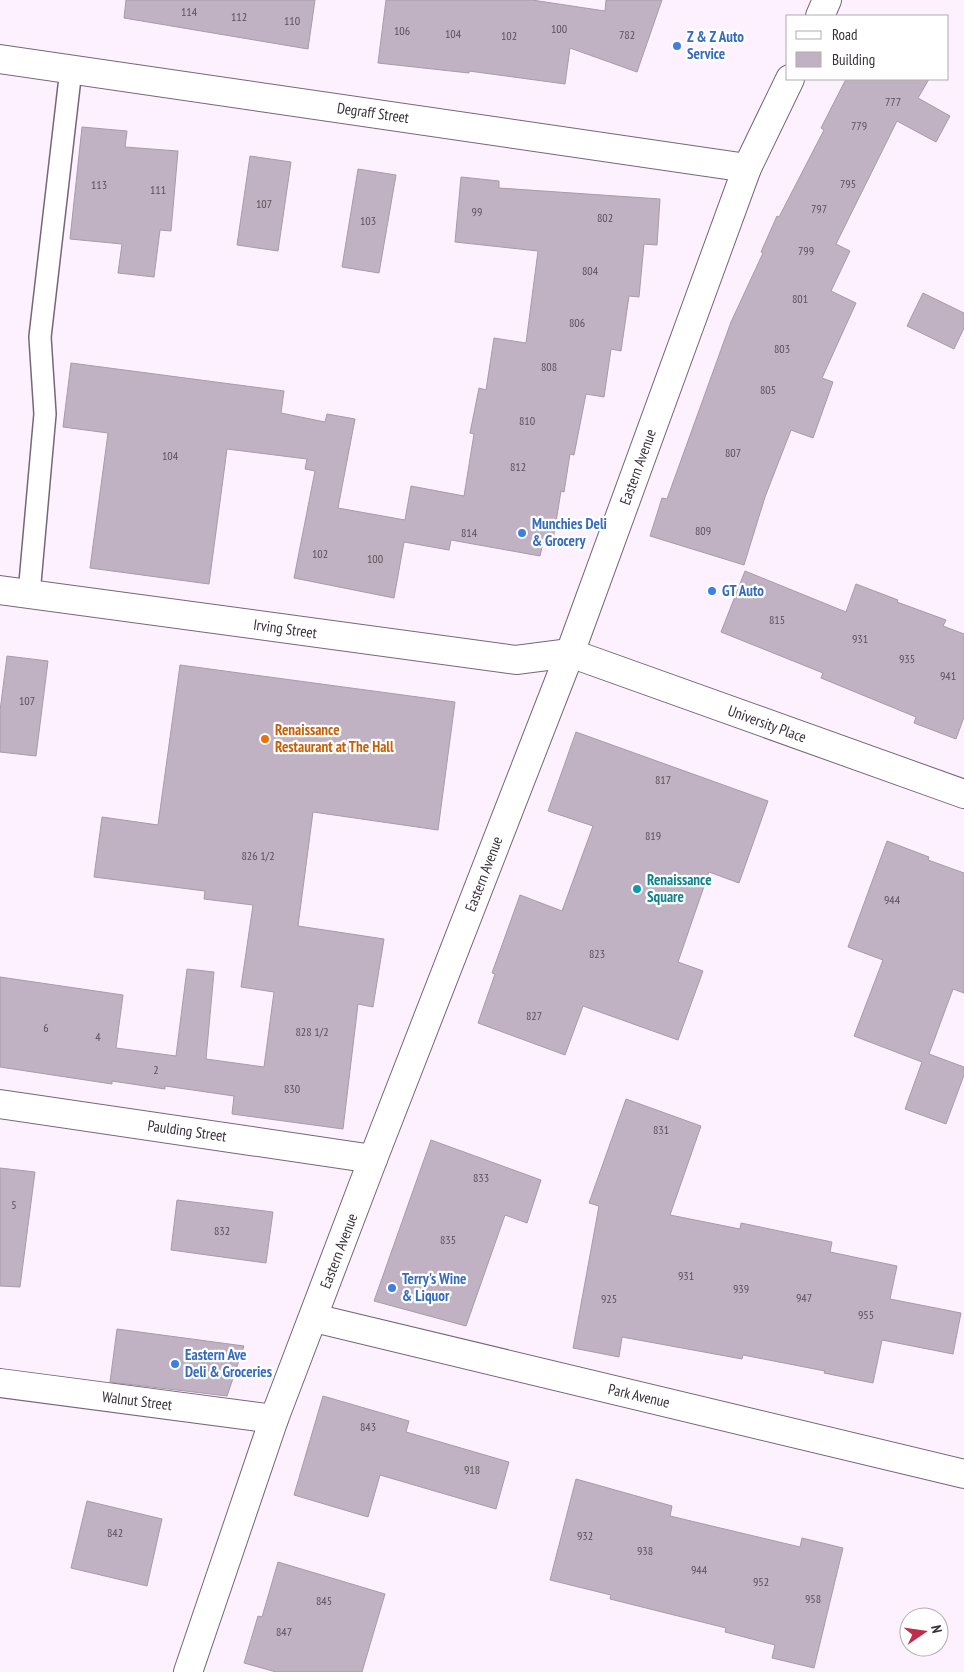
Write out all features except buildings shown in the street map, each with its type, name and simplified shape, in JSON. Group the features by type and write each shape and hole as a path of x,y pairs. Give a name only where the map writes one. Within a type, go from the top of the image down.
{"street":[{"path":"820,15 827,0"},
{"name":"Degraff Street","path":"0,59 747,168"},
{"name":"Eastern Avenue","path":"188,1672 274,1419 570,653 747,168 790,80"},
{"name":"Irving Street","path":"0,590 516,660 570,653"},
{"name":"University Place","path":"570,653 964,794"},
{"name":"Paulding Street","path":"0,1104 373,1159"},
{"name":"Park Avenue","path":"314,1318 964,1474"},
{"name":"Walnut Street","path":"0,1383 274,1419"}],"lane":[{"path":"29,594 45,414 40,337 71,69"}],"place":[{"name":"Z & Z Auto Service","path":"677,46"},
{"name":"Munchies Deli & Grocery","path":"522,533"},
{"name":"GT Auto","path":"712,591"},
{"name":"Renaissance Restaurant at The Hall","path":"265,739"},
{"name":"Renaissance Square","path":"637,889"},
{"name":"Terry's Wine & Liquor","path":"392,1288"},
{"name":"Eastern Ave Deli & Groceries","path":"175,1364"}]}
